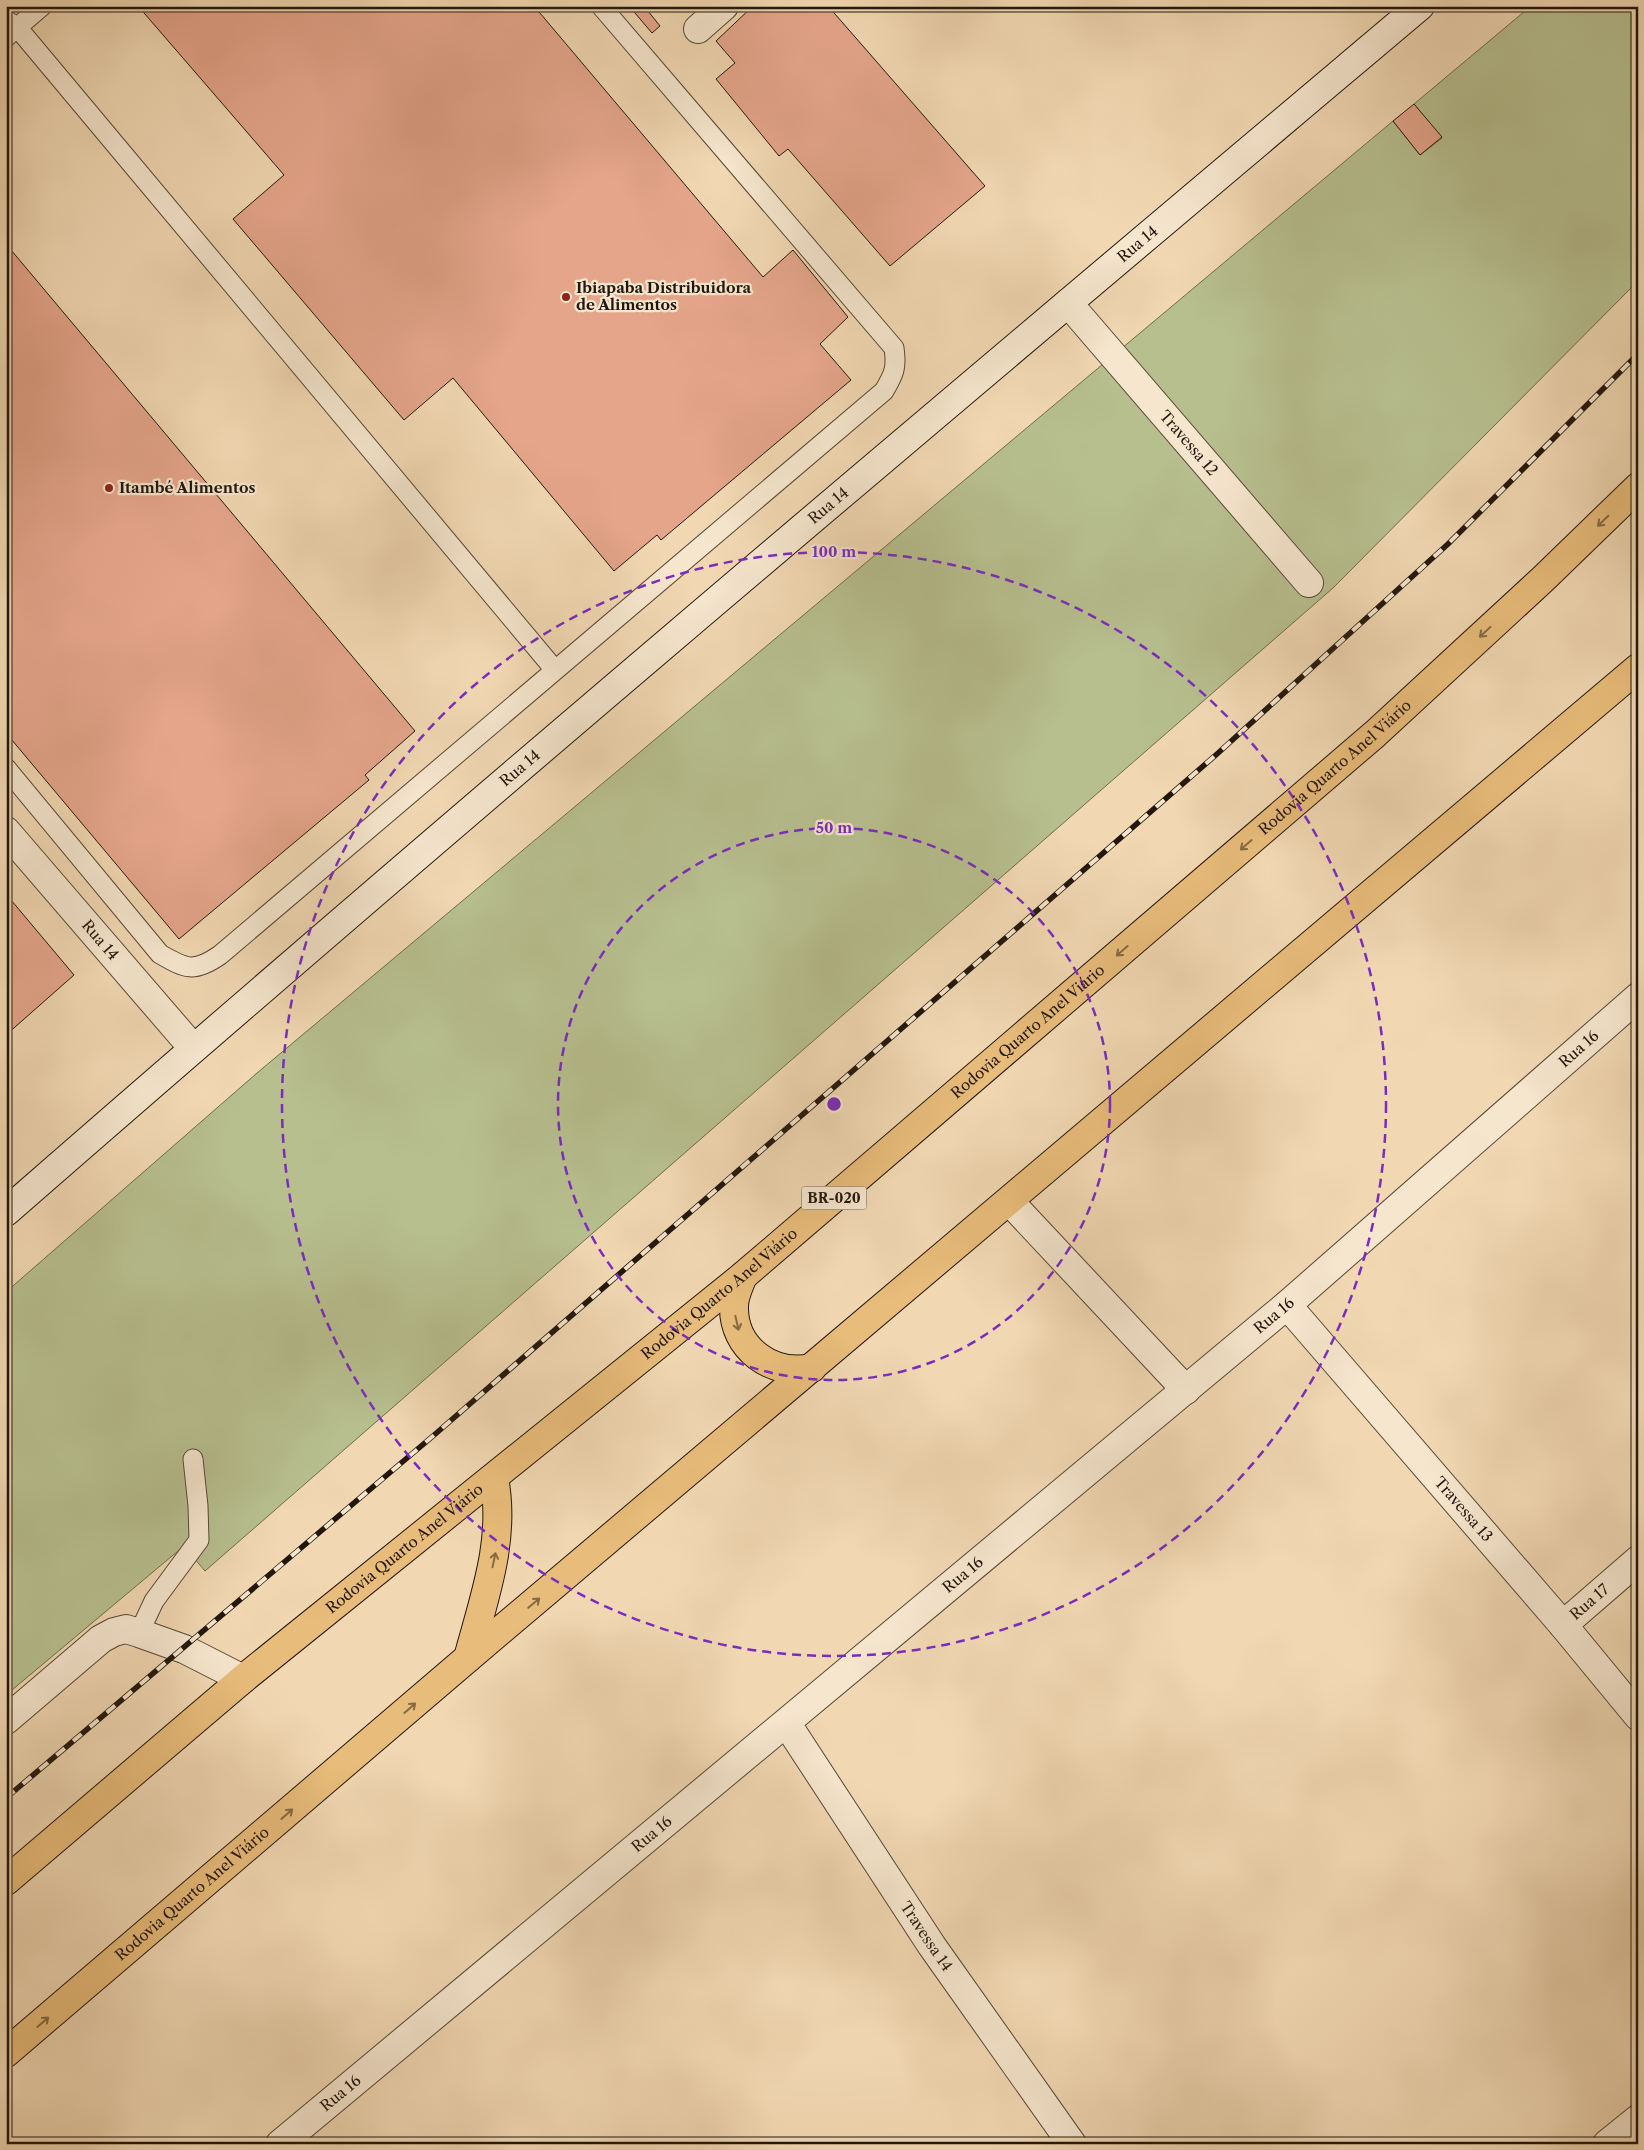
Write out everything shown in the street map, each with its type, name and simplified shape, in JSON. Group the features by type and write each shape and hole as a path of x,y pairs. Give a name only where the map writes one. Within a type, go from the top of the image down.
{"highway":[{"name":"Rodovia Quarto Anel Viário","path":"6,1881 244,1679 743,1276 1375,734 1543,579 1638,487"},
{"name":"Rodovia Quarto Anel Viário","path":"6,2053 468,1658 1010,1202 1638,668"},
{"path":"743,1276 734,1304 739,1334 747,1346 757,1357 770,1365 798,1371 812,1368"},
{"path":"468,1658 496,1551 499,1513 494,1478"}],"street":[{"path":"698,29 724,6"},
{"name":"Rua 14","path":"6,1212 193,1048 1420,6"},
{"name":"Travessa 12","path":"1068,303 1309,583"},
{"name":"Rua 14","path":"6,831 193,1048"},
{"name":"Rua 16","path":"280,2144 787,1724 1287,1305 1638,997"},
{"path":"1010,1202 1186,1390"},
{"name":"Travessa 13","path":"1287,1305 1563,1625 1638,1716"},
{"name":"Rua 17","path":"1563,1625 1638,1560"},
{"path":"6,1720 101,1639 114,1632 126,1629 184,1649 244,1679"},
{"name":"Travessa 14","path":"787,1724 932,1946 1072,2144"},
{"path":"1607,2144 1638,2119"}],"lane":[{"path":"42,6 10,28 555,670"},
{"path":"6,768 160,954 183,967 204,967 884,391 892,378 896,365 894,348 601,6"},
{"path":"139,1632 154,1601 199,1540 193,1459"}],"green space":[{"path":"1531,6 1638,6 1638,281 1333,588 205,1571 184,1546 6,1695 6,1292 257,1073 1393,121 1420,155 1442,138 1414,104"}],"building":[{"name":"Ibiapaba Distribuidora de Alimentos","path":"138,6 534,6 763,277 793,250 848,317 820,344 851,380 661,540 657,535 614,571 453,378 404,420 233,219 284,175"},
{"path":"629,6 654,6 648,11 660,26 652,33"},
{"path":"753,6 828,6 985,186 890,266 788,149 779,156 716,79 735,63 716,41"},
{"path":"1414,104 1442,137 1420,155 1393,121"},
{"name":"Itambé Alimentos","path":"6,244 415,731 365,775 369,780 179,939 6,733"},
{"path":"6,894 74,975 6,1035"}],"railway":[{"path":"6,1798 433,1436 1217,754 1448,544 1638,354"}],"place":[{"name":"Ibiapaba Distribuidora de Alimentos","path":"566,297"},
{"name":"Itambé Alimentos","path":"109,488"}]}
